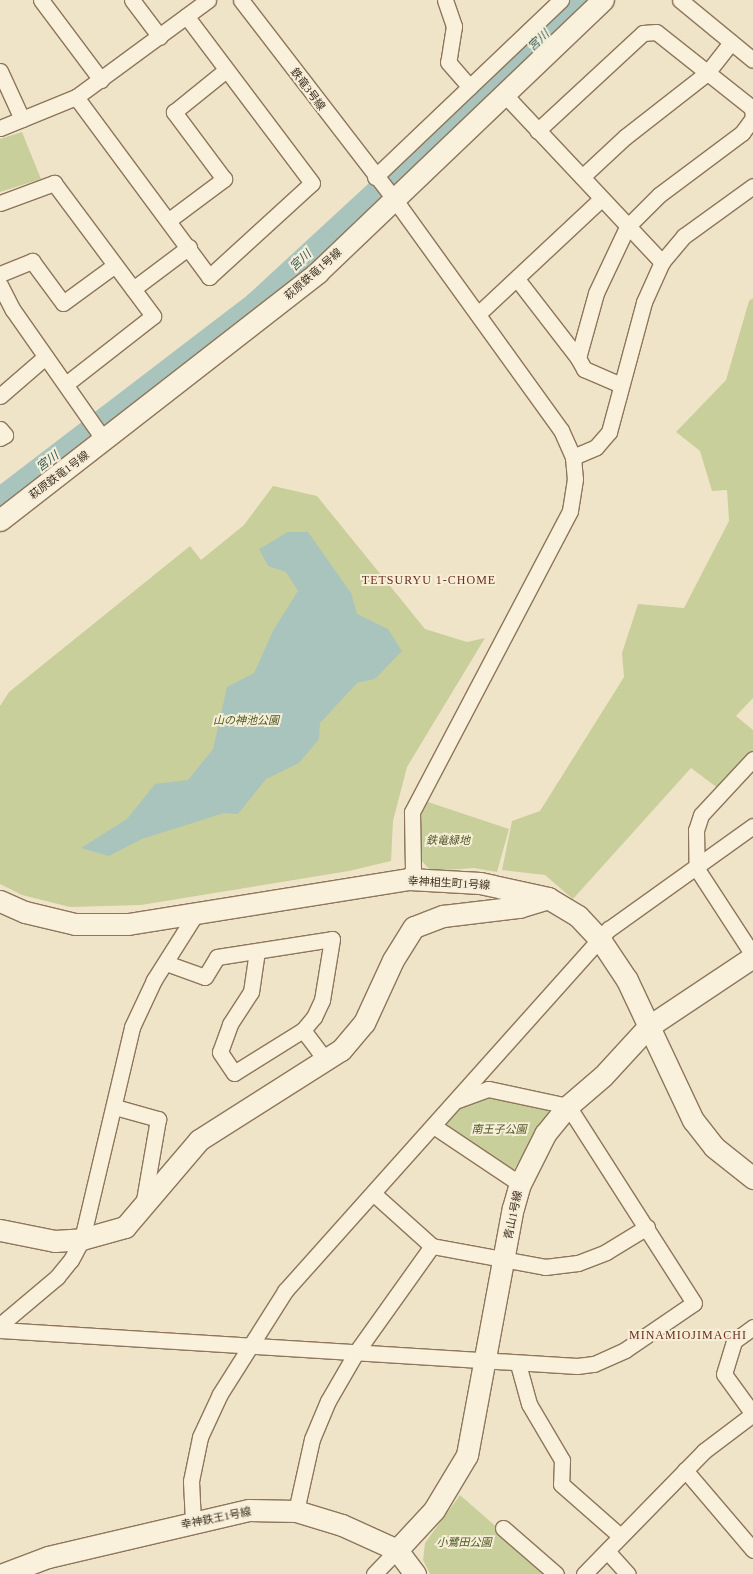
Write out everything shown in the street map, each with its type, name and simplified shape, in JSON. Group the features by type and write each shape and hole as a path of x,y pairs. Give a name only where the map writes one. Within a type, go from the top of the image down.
{"street":[{"path":"41,0 101,80"},
{"path":"132,0 160,37"},
{"path":"0,128 76,97 160,37 208,0"},
{"name":"鉄竜3号線","path":"241,0 375,177 395,200 478,314 561,430 573,457 575,479 570,511 412,812 413,869 408,879"},
{"path":"445,0 454,26 448,62 470,87"},
{"path":"375,177 562,0"},
{"name":"萩原鉄竜1号線","path":"0,520 103,437 318,272 395,200 602,0"},
{"path":"680,0 753,60"},
{"path":"76,97 189,247 208,277 312,183 186,16"},
{"path":"538,131 643,33 656,32 752,108 753,118 742,133 660,195 627,227 596,293 578,358"},
{"path":"582,177 625,137 707,73 731,42"},
{"path":"169,220 224,179 174,112 226,70"},
{"path":"0,71 22,119"},
{"path":"504,94 627,227 662,262"},
{"path":"0,204 54,183 153,316 66,384"},
{"path":"573,457 596,447 609,432 644,302 662,262 684,236 753,186"},
{"path":"478,314 601,199"},
{"path":"132,288 189,247"},
{"path":"0,274 32,261 63,303 115,265"},
{"path":"517,279 578,358 584,369 621,385"},
{"path":"0,285 12,310 103,437"},
{"path":"0,396 45,357"},
{"path":"0,428 5,435 0,438"},
{"path":"753,759 701,815 696,830 697,869 753,956"},
{"path":"193,1522 191,1481 200,1437 220,1394 285,1291 601,941 609,929 697,869 753,826"},
{"name":"幸神相生町1号線","path":"0,901 24,912 75,924 128,924 408,879 480,883 548,898 578,916 601,941 627,980 693,1120 714,1147 753,1178"},
{"path":"0,1230 55,1241 82,1239 125,1227 142,1210 199,1140 326,1061 341,1050 364,1023 393,960 414,927 443,916 519,907 548,898"},
{"path":"0,1325 57,1277 71,1260 82,1239 115,1107 132,1027 166,962 197,912"},
{"path":"166,962 205,976 217,957 332,939 322,1000 303,1030 234,1073 220,1052 230,1024 251,992 257,951"},
{"name":"青山1号線","path":"397,1550 434,1510 467,1455 520,1184 546,1134 568,1106 603,1076 648,1027 753,956"},
{"path":"303,1030 326,1061"},
{"path":"0,1330 253,1343 486,1360 518,1364 594,1364 625,1350 694,1303 647,1227 568,1106 488,1089 458,1100"},
{"path":"115,1107 158,1119 142,1210"},
{"path":"434,1127 520,1184"},
{"path":"374,1194 432,1246 504,1261 546,1267 578,1263 606,1252 647,1227"},
{"path":"296,1511 312,1438 328,1402 357,1351 432,1246"},
{"path":"584,1574 704,1451 753,1414 724,1374 734,1341 753,1327"},
{"path":"518,1364 529,1404 562,1460 561,1484 620,1536"},
{"path":"685,1470 753,1550"},
{"name":"幸神鉄王1号線","path":"3,1574 48,1557 248,1510 296,1511 342,1525 397,1550 415,1574"},
{"path":"503,1528 556,1574"},
{"path":"374,1574 397,1550"},
{"path":"607,1552 628,1574"}],"green space":[{"path":"22,132 41,179 0,192 0,139"},
{"path":"753,298 753,698 736,716 753,730 753,753 719,789 691,768 573,899 545,875 502,870 512,821 540,811 624,677 622,653 638,604 684,608 729,521 727,490 712,491 700,451 676,432 726,380 749,301"},
{"name":"山の神池公園","path":"273,486 317,496 425,629 467,642 485,638 407,767 393,821 391,861 349,871 141,905 70,907 22,895 0,884 0,706 9,692 190,546 201,560 244,525"},
{"name":"鉄竜緑地","path":"425,801 509,829 497,872 474,868 431,871 418,857 418,824"},
{"name":"南王子公園","path":"491,1095 547,1106 549,1112 511,1174 444,1125 458,1109"},
{"name":"小鷺田公園","path":"460,1495 550,1574 430,1574 423,1560 425,1543"}],"water":[{"path":"288,532 308,532 351,593 357,614 388,629 402,651 375,679 357,683 320,723 319,739 299,763 266,779 238,814 224,813 142,839 109,856 81,848 127,819 155,784 188,780 213,749 227,687 254,673 274,629 298,591 286,572 268,566 259,549"}],"waterway":[{"name":"宮川","path":"0,498 255,303 583,0"}],"district":[{"name":"TETSURYU 1-CHOME","path":"429,581"},
{"name":"MINAMIOJIMACHI","path":"688,1336"}]}
